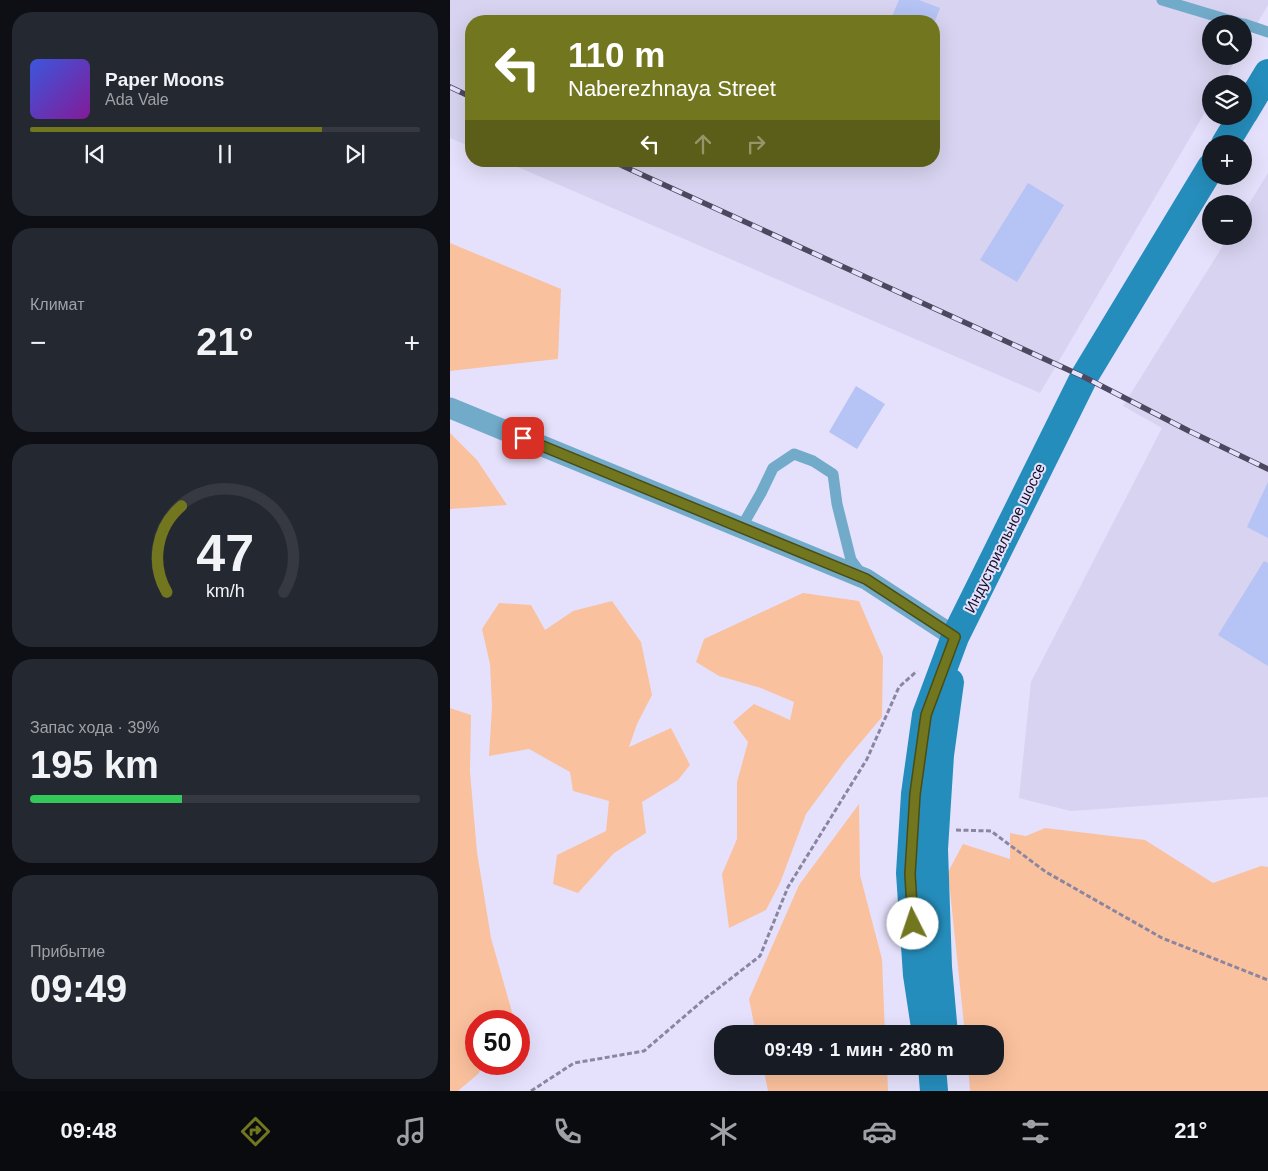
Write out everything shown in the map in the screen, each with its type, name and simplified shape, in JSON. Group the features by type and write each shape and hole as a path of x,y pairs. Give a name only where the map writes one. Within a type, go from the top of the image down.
{"main road":[{"path":"1252,99 1268,72"},
{"name":"Индустриальное шоссе","path":"924,1025 916,975 910,874 915,794 926,715 955,637 1084,377 1202,182"},
{"path":"943,1025 938,967 934,849 940,755 955,637"}],"street":[{"path":"450,408 866,579 955,637"}],"lane":[{"path":"1162,0 1213,15"},
{"path":"1252,27 1268,32"},
{"path":"741,528 773,468 794,454 813,461 833,474 837,504 851,560 866,579"}],"path":[{"path":"531,1091 574,1063 644,1051 707,997 760,956 788,887 867,759 899,687 920,668"},
{"path":"935,829 991,831 1046,872 1162,938 1268,980"}],"shaded area":[{"path":"450,0 1268,0 1268,5 1252,32 1252,15 1202,15 1202,65 1233,65 1227,75 1202,75 1202,117 1040,393 518,167 940,167 940,15 465,15 465,144 450,138"},
{"path":"1268,173 1268,797 1071,811 1019,798 1031,682 1162,428 1123,406 1223,245 1252,245 1252,199"},
{"path":"450,243 561,289 558,359 450,371"},
{"path":"450,433 477,460 507,505 450,509"},
{"path":"803,593 859,601 883,657 882,717 845,761 806,814 780,883 766,910 729,928 722,874 737,839 737,782 748,742 733,722 754,704 790,720 794,702 761,688 719,676 696,662 704,639"},
{"path":"612,601 641,642 652,695 637,724 629,747 671,728 690,765 678,780 642,802 646,833 614,853 578,893 553,884 557,855 606,831 609,801 573,791 570,772 529,749 489,756 492,707 490,664 482,629 499,603 531,605 545,630 573,611"},
{"path":"450,708 471,715 470,772 477,852 491,938 511,1010 465,1010 465,1075 477,1075 458,1091 450,1091"},
{"path":"859,804 860,875 882,959 885,1025 754,1025 749,999 799,885"},
{"path":"1045,828 1145,840 1213,883 1261,866 1268,867 1268,1091 970,1091 969,1075 1004,1075 1004,1025 964,1025 948,872 963,844 1010,859 1010,833 1026,836"},
{"path":"765,1075 887,1075 888,1091 768,1091"}],"building":[{"path":"899,0 919,0 940,8 937,15 893,15"},
{"path":"1028,183 1064,205 1017,282 980,260"},
{"path":"856,386 885,404 857,449 829,432"},
{"path":"1268,482 1268,538 1247,527"},
{"path":"1264,561 1268,563 1268,666 1218,635"}],"railway":[{"path":"450,87 465,94"},
{"path":"625,167 1084,377 1268,469"}],"route":[{"path":"523,438 866,579 955,637 926,715 915,794 910,874 913,924"}]}
